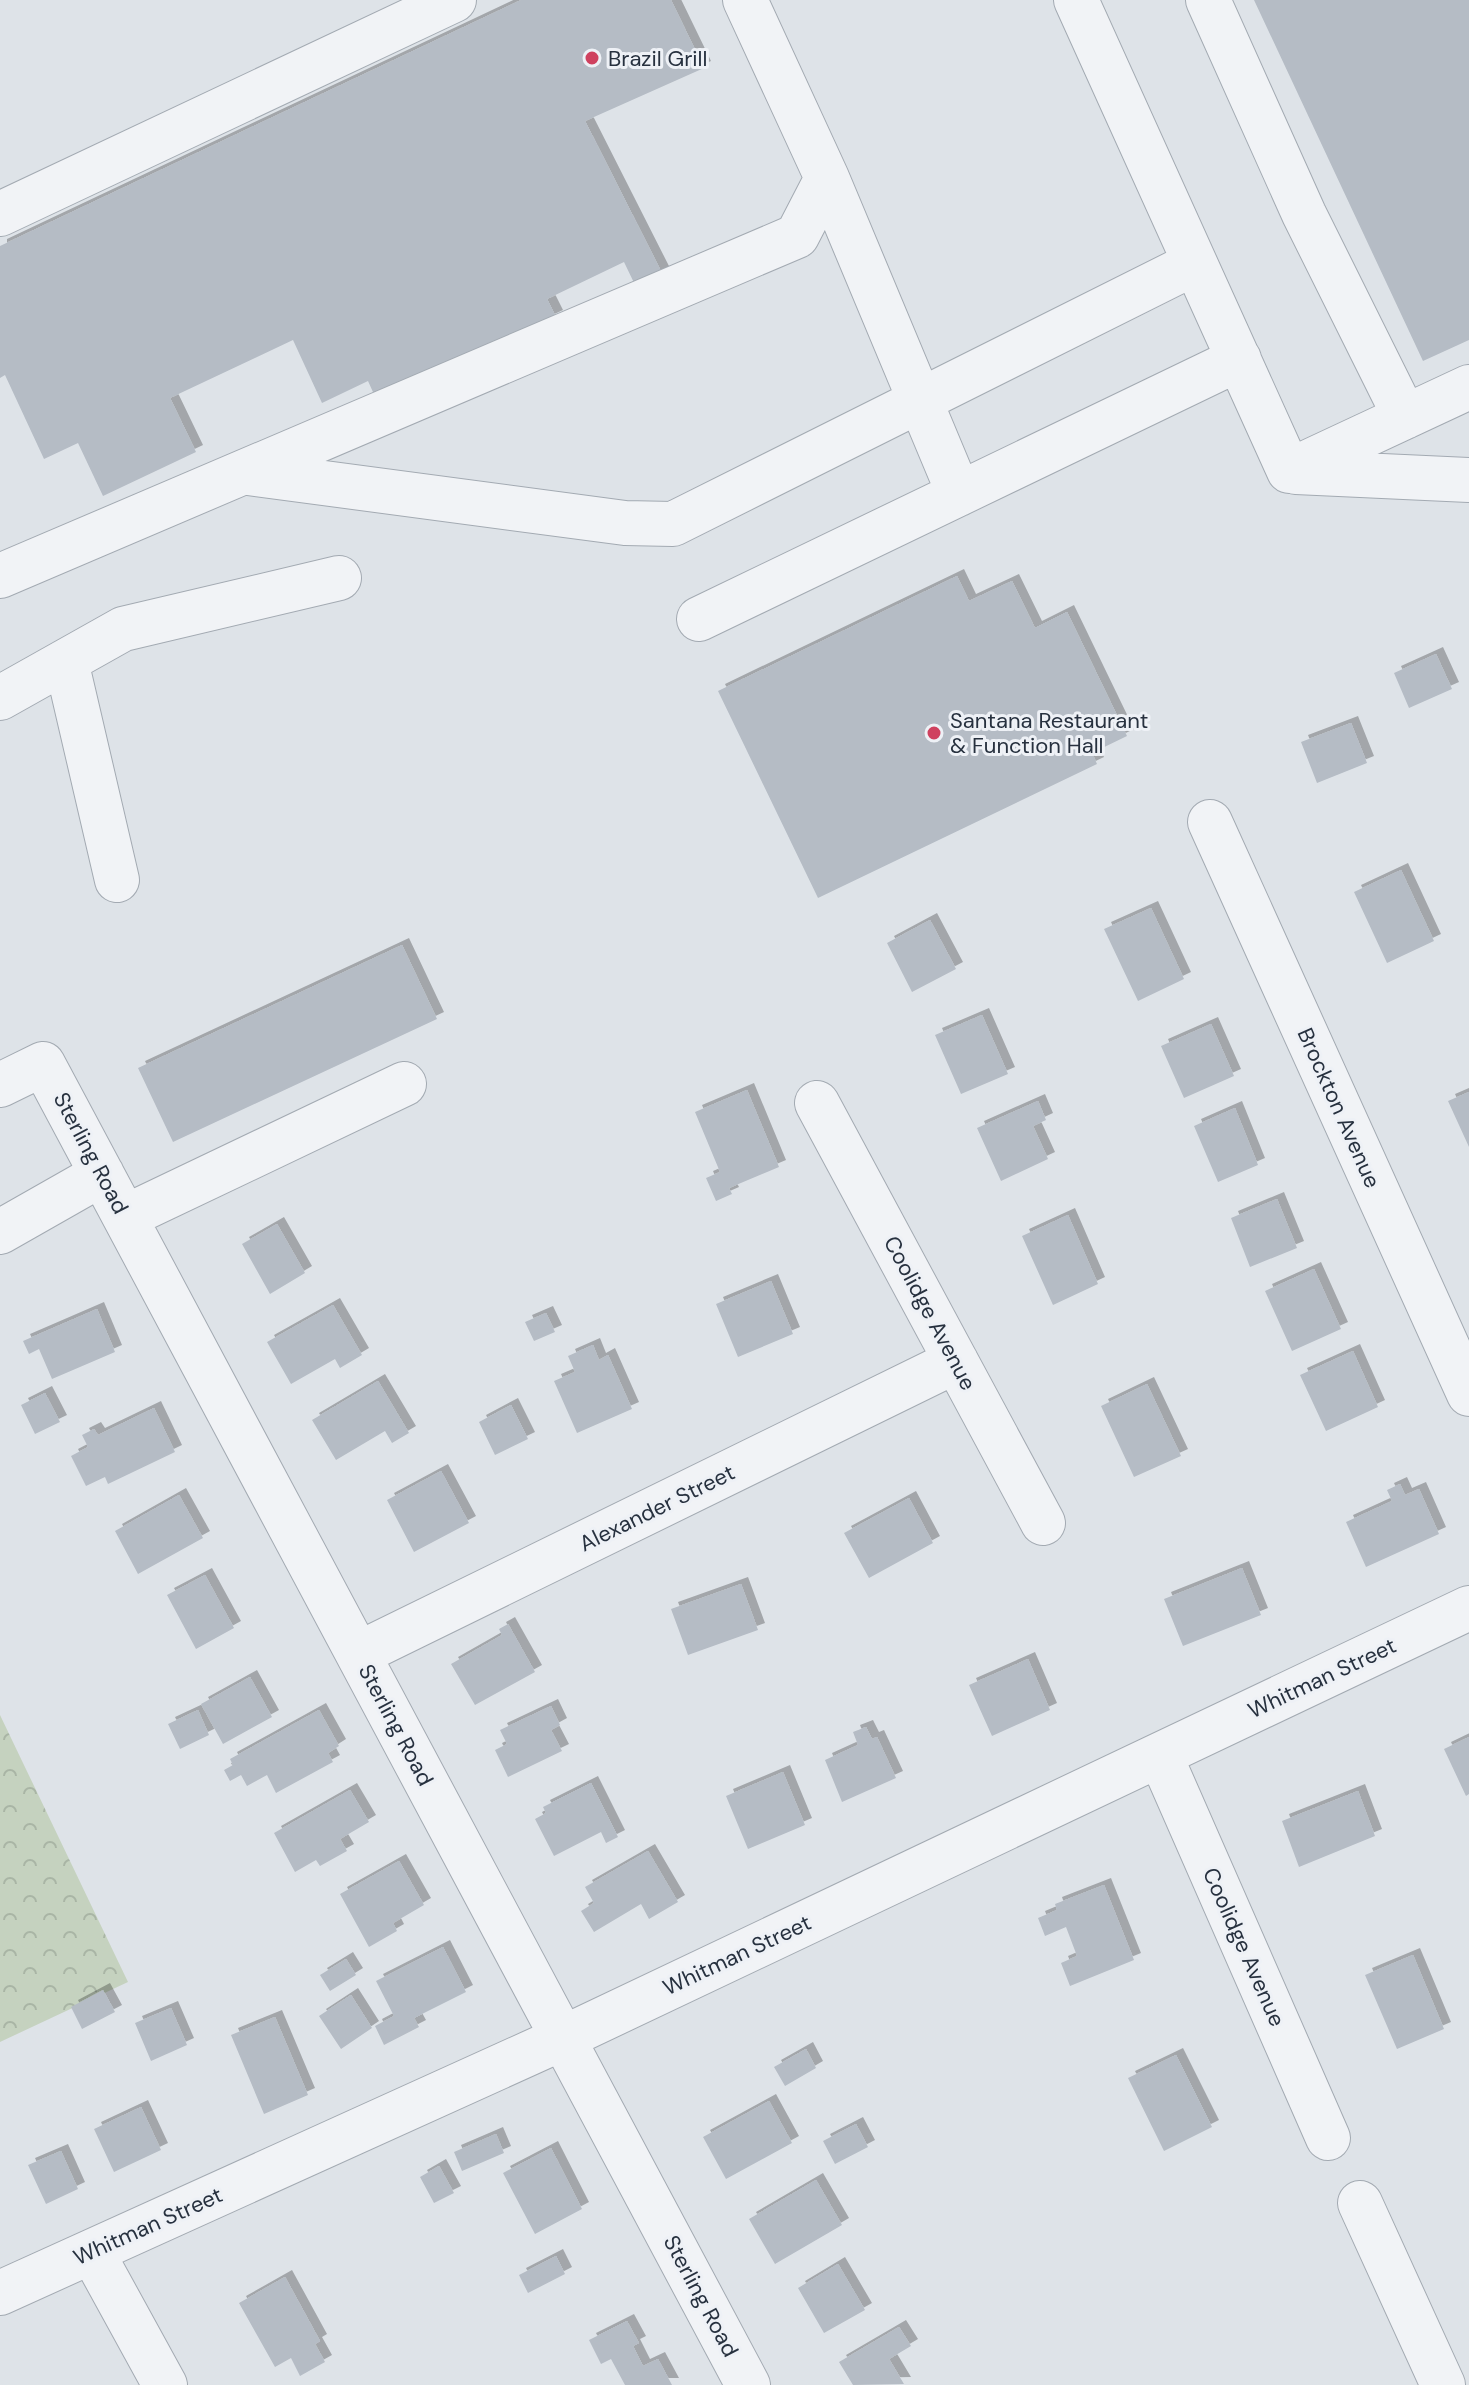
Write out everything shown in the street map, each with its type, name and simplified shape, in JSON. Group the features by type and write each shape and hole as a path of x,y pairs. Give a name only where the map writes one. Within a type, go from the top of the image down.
{"street":[{"path":"0,214 454,0"},
{"path":"745,0 827,178 959,494"},
{"path":"1076,0 1289,471"},
{"path":"1208,0 1304,214 1405,417"},
{"path":"0,576 797,236 827,178"},
{"path":"245,473 625,523 673,524 1195,263"},
{"path":"699,619 1239,359"},
{"path":"1289,471 1469,387"},
{"path":"1289,471 1469,480"},
{"path":"0,698 123,629 339,578"},
{"path":"66,661 117,880"},
{"name":"Brockton Avenue","path":"1210,822 1469,1394"},
{"name":"Sterling Road","path":"0,1085 43,1064 748,2385"},
{"path":"125,1217 404,1084"},
{"name":"Coolidge Avenue","path":"817,1103 1043,1523"},
{"path":"0,1232 102,1174"},
{"name":"Alexander Street","path":"358,1654 956,1361"},
{"name":"Whitman Street","path":"0,2293 563,2038 1469,1608"},
{"name":"Coolidge Avenue","path":"1160,1755 1328,2138"},
{"path":"1360,2203 1443,2385"},
{"path":"92,2252 165,2385"}],"green space":[{"path":"0,1715 128,1982 0,2042"}],"building":[{"path":"521,0 671,0 704,68 585,121 664,277 637,289 624,262 547,299 556,317 377,401 368,381 322,403 293,340 170,398 196,452 103,496 78,443 44,459 5,375 0,378 0,246"},
{"path":"1254,0 1469,0 1469,340 1423,361"},
{"path":"957,576 969,601 1012,581 1035,628 1067,612 1127,736 1092,753 1097,764 818,898 718,691"},
{"path":"1436,654 1452,689 1409,708 1394,673"},
{"path":"1351,723 1367,763 1317,783 1301,742"},
{"path":"1401,870 1434,941 1387,963 1354,892"},
{"path":"1151,908 1184,979 1138,1001 1104,929"},
{"path":"930,920 956,969 912,992 887,943"},
{"path":"402,945 437,1019 173,1142 138,1068"},
{"path":"982,1015 1008,1074 961,1094 935,1035"},
{"path":"1211,1024 1234,1076 1184,1098 1161,1046"},
{"path":"747,1090 779,1167 729,1188 732,1194 716,1201 706,1178 720,1172 695,1112"},
{"path":"1469,1092 1469,1147 1448,1101"},
{"path":"1038,1101 1046,1120 1033,1126 1048,1159 1001,1181 977,1128"},
{"path":"1235,1108 1258,1165 1218,1182 1194,1126"},
{"path":"1277,1199 1297,1248 1250,1267 1231,1218"},
{"path":"1068,1215 1098,1284 1053,1305 1022,1236"},
{"path":"277,1224 305,1273 270,1294 242,1244"},
{"path":"1314,1269 1341,1329 1292,1351 1265,1291"},
{"path":"771,1281 793,1334 738,1357 716,1304"},
{"path":"333,1305 362,1355 340,1368 335,1359 291,1384 267,1342"},
{"path":"97,1309 115,1352 52,1379 39,1349 29,1354 23,1341"},
{"path":"546,1313 555,1332 534,1341 525,1322"},
{"path":"593,1345 599,1360 608,1355 632,1409 577,1433 554,1381 575,1372 568,1356"},
{"path":"1353,1351 1378,1407 1326,1431 1300,1375"},
{"path":"378,1381 409,1433 392,1443 385,1431 336,1460 312,1420"},
{"path":"1147,1384 1181,1456 1134,1477 1101,1406"},
{"path":"45,1393 60,1422 35,1434 21,1405"},
{"path":"511,1405 528,1439 495,1455 479,1422"},
{"path":"154,1408 175,1452 108,1484 105,1477 86,1486 71,1456 88,1447 82,1435 94,1429 98,1435"},
{"path":"441,1471 469,1523 414,1552 387,1500"},
{"path":"1400,1484 1405,1495 1419,1489 1439,1534 1366,1567 1346,1522 1392,1501 1387,1490"},
{"path":"179,1495 203,1538 138,1574 115,1531"},
{"path":"909,1498 933,1543 869,1578 844,1533"},
{"path":"1242,1568 1261,1615 1183,1646 1164,1599"},
{"path":"205,1575 234,1628 196,1649 167,1595"},
{"path":"741,1584 758,1630 688,1655 671,1609"},
{"path":"508,1624 535,1672 475,1705 451,1664 502,1635 499,1629"},
{"path":"1028,1659 1050,1710 992,1736 969,1685"},
{"path":"250,1677 272,1717 223,1744 201,1704"},
{"path":"551,1706 560,1725 551,1730 562,1751 508,1777 495,1750 507,1744 500,1730"},
{"path":"198,1710 209,1735 180,1749 168,1724"},
{"path":"319,1710 339,1746 328,1753 333,1762 276,1793 267,1775 247,1786 241,1775 230,1781 224,1770 233,1765 230,1759"},
{"path":"866,1727 872,1739 877,1737 896,1778 842,1802 825,1760 858,1745 853,1732"},
{"path":"1469,1737 1469,1794 1466,1796 1444,1749"},
{"path":"783,1772 805,1825 748,1849 726,1796"},
{"path":"591,1783 618,1837 606,1843 601,1832 554,1856 535,1819 546,1813 543,1807"},
{"path":"350,1790 369,1822 340,1839 347,1851 320,1866 316,1860 295,1872 274,1833"},
{"path":"1358,1791 1375,1836 1299,1867 1282,1821"},
{"path":"648,1851 678,1902 649,1919 641,1904 594,1932 581,1911 594,1903 585,1887"},
{"path":"399,1861 424,1905 393,1923 397,1931 369,1947 340,1894"},
{"path":"1104,1885 1134,1960 1070,1986 1061,1963 1077,1956 1066,1927 1045,1936 1038,1918 1057,1910 1055,1904"},
{"path":"443,1947 466,1992 414,2018 419,2027 384,2045 375,2026 394,2016 376,1981"},
{"path":"1413,1955 1444,2029 1397,2049 1365,1975"},
{"path":"346,1959 356,1975 330,1991 320,1975"},
{"path":"103,1990 115,2012 82,2029 71,2007"},
{"path":"351,1995 372,2028 341,2049 319,2016"},
{"path":"171,2008 187,2045 151,2061 135,2023"},
{"path":"275,2017 308,2095 264,2114 231,2035"},
{"path":"806,2049 816,2068 785,2086 774,2067"},
{"path":"1176,2055 1212,2127 1164,2151 1128,2078"},
{"path":"769,2101 792,2143 726,2179 703,2137"},
{"path":"141,2107 161,2150 114,2172 94,2129"},
{"path":"856,2124 868,2147 835,2164 823,2141"},
{"path":"496,2134 504,2153 462,2171 454,2152"},
{"path":"551,2148 582,2209 535,2234 503,2173"},
{"path":"61,2151 78,2189 46,2204 28,2165"},
{"path":"439,2166 454,2193 434,2203 420,2177"},
{"path":"816,2180 842,2225 775,2264 749,2219"},
{"path":"556,2256 565,2274 528,2293 519,2275"},
{"path":"838,2264 865,2310 824,2333 798,2288"},
{"path":"285,2277 320,2341 315,2344 325,2362 300,2376 291,2358 275,2367 239,2303"},
{"path":"627,2321 639,2343 633,2346 643,2366 658,2359 672,2385 625,2385 611,2359 601,2364 589,2340"},
{"path":"899,2327 911,2346 889,2359 904,2384 853,2385 839,2362"}],"place":[{"name":"Brazil Grill","path":"592,58"},
{"name":"Santana Restaurant & Function Hall","path":"934,733"}]}
